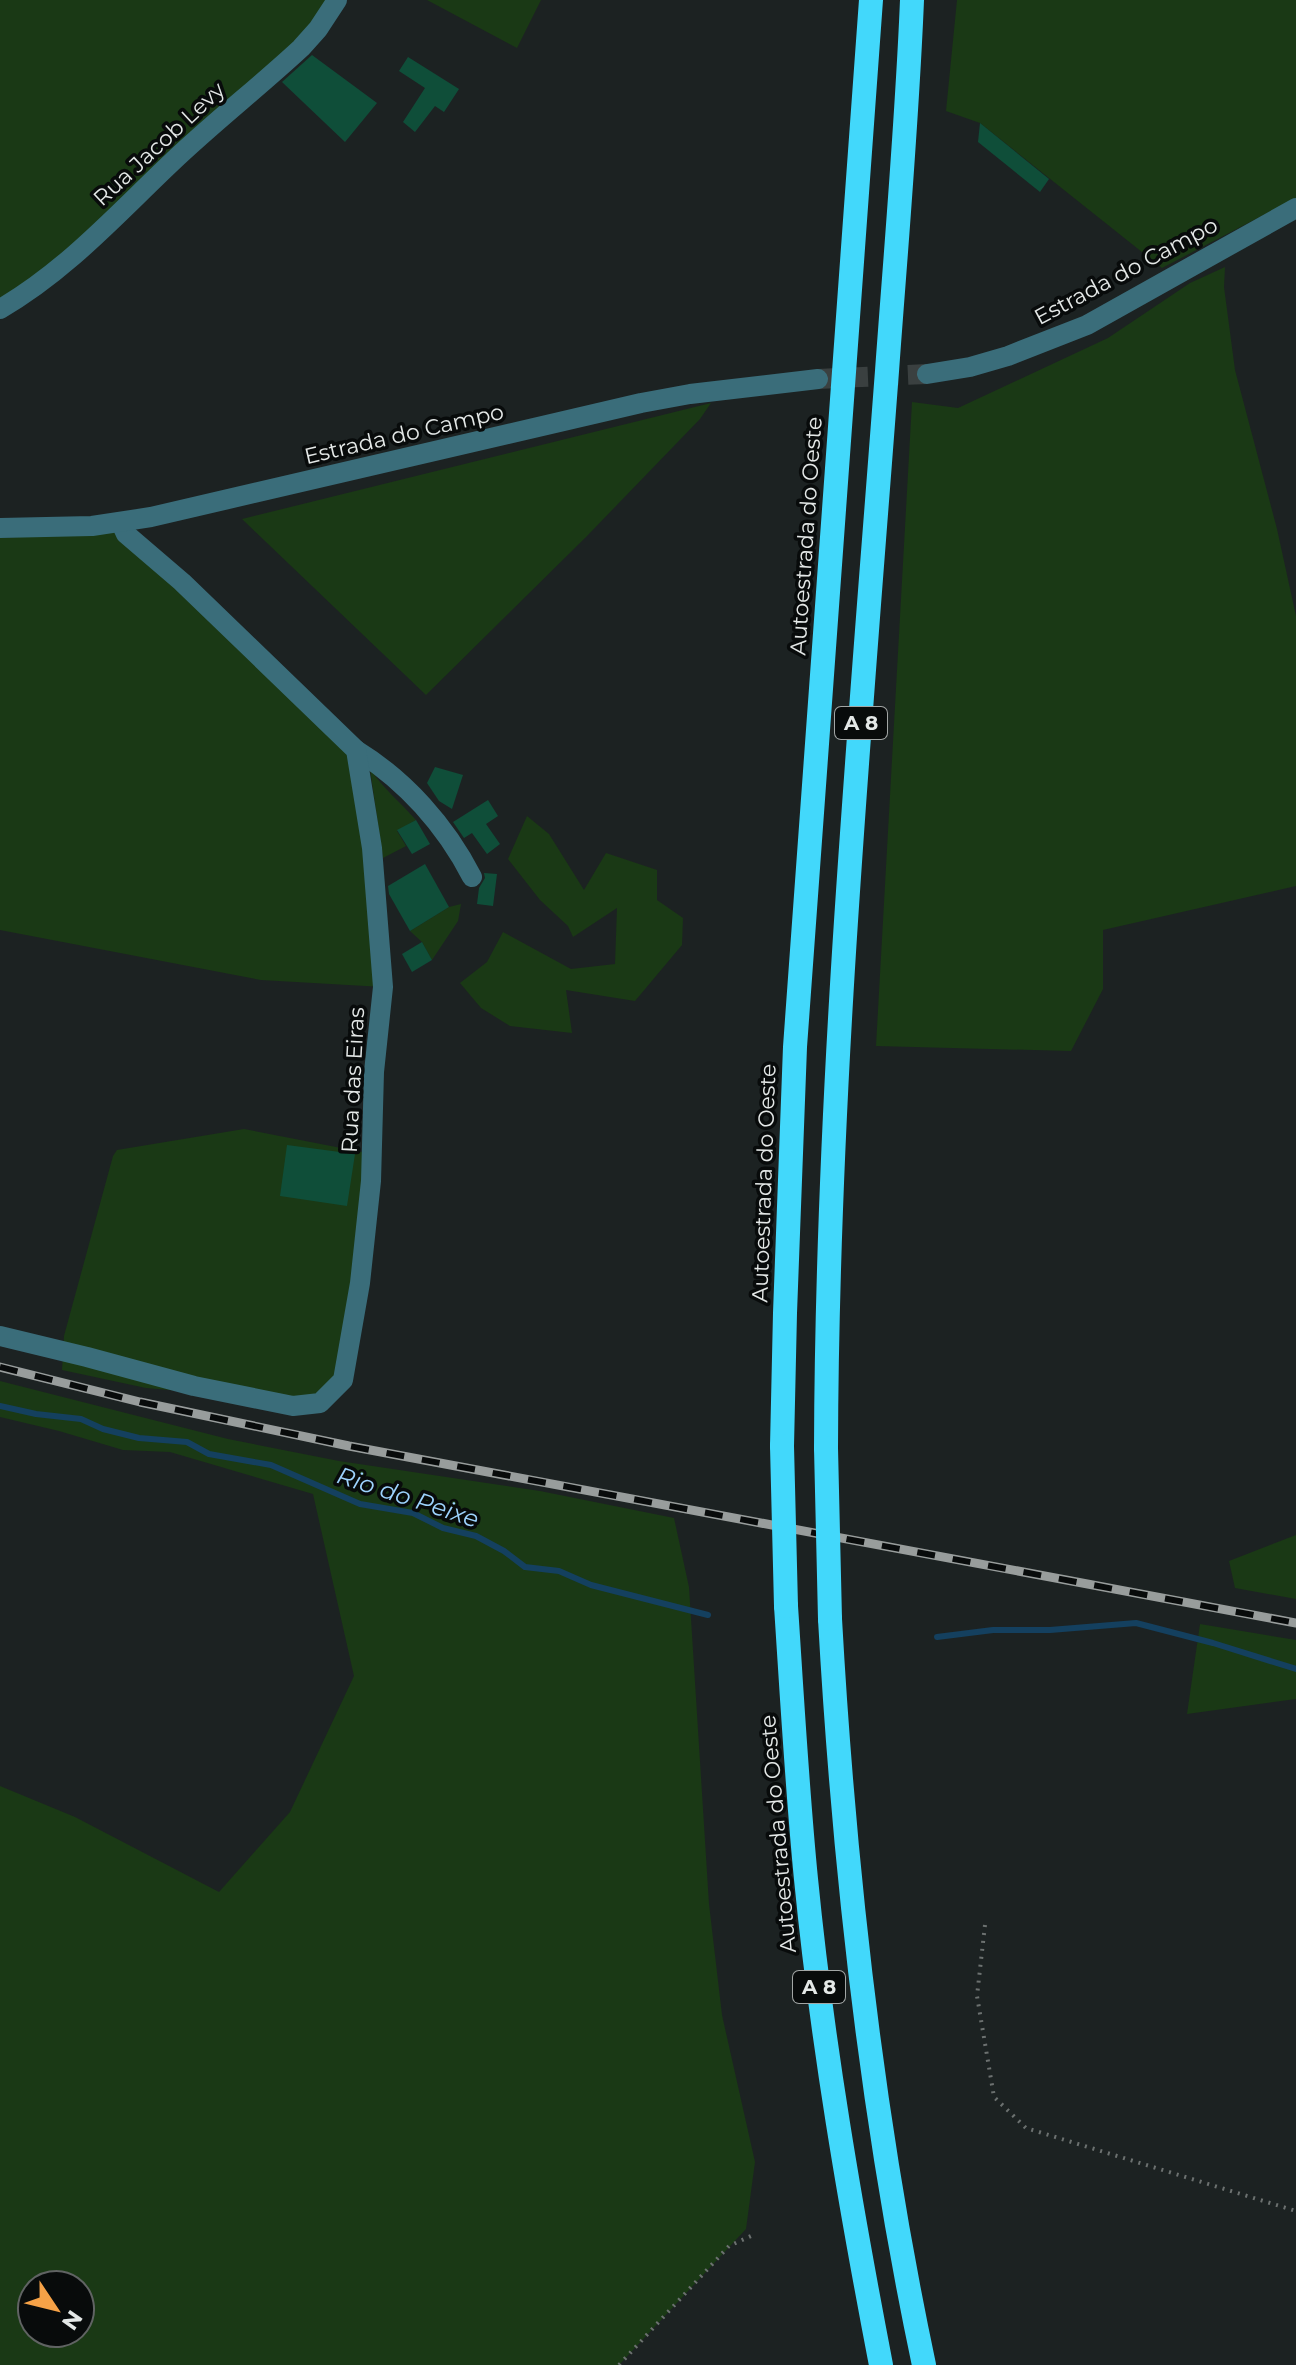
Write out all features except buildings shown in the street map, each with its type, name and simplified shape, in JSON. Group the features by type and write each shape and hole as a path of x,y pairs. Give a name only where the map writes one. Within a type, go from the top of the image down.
{"highway":[{"name":"Autoestrada do Oeste","path":"871,0 795,1047 782,1446 786,1606 806,1880 841,2142 881,2365"},
{"name":"A 8","path":"912,0 903,162 845,938 826,1306 826,1448 830,1619 846,1848 892,2197 924,2365"}],"street":[{"name":"Rua Jacob Levy","path":"0,309 47,279 174,159 285,63 318,29 337,0"},
{"name":"Estrada do Campo","path":"927,374 970,367 1008,356 1087,325 1296,208"},
{"name":"Estrada do Campo","path":"0,528 121,523 641,403 818,379"},
{"path":"121,523 126,534 182,582 356,750 382,766 426,808 459,851 472,877"},
{"name":"Rua das Eiras","path":"0,1336 194,1386 293,1406 320,1403 343,1380 360,1283 371,1181 374,1072 383,987 372,848 356,750"}],"path":[{"path":"985,1925 977,1996 994,2097 1026,2128 1296,2211"},
{"path":"619,2365 729,2246 751,2236"}],"green space":[{"path":"0,0 337,0 318,29 0,309"},
{"path":"427,0 541,0 517,48"},
{"path":"957,0 1296,0 1296,198 1162,268 980,123 946,111"},
{"path":"1225,267 1224,287 1235,370 1277,529 1296,616 1296,886 1103,930 1103,989 1071,1051 876,1046 912,402 958,408 1108,338 1190,283"},
{"path":"711,403 700,419 587,536 426,695 242,519"},
{"path":"114,532 182,582 356,750 383,987 261,980 0,930 0,538"},
{"path":"370,769 416,820 397,831 406,846 383,858"},
{"path":"527,816 549,834 584,890 606,853 657,870 657,900 683,918 682,945 635,1001 566,990 572,1033 510,1026 481,1008 460,983 487,962 503,932 571,969 615,964 617,908 573,937 568,926 540,900 508,859"},
{"path":"461,904 458,921 432,960 422,942 410,931 449,907"},
{"path":"244,1129 372,1154 347,1354 320,1403 146,1388 62,1370 64,1336 117,1150"},
{"path":"0,1381 228,1439 339,1461 540,1491 674,1518 689,1587 709,1904 722,2015 755,2162 746,2229 619,2365 0,2365 0,1786 75,1817 219,1892 290,1812 354,1676 313,1494 170,1452 123,1450 0,1417"},
{"path":"1296,1535 1296,1599 1235,1588 1229,1561"},
{"path":"1200,1624 1296,1640 1296,1699 1187,1714"}],"waterway":[{"name":"Rio do Peixe","path":"0,1406 81,1419 103,1429 139,1438 187,1442 209,1454 271,1465 360,1504 413,1513 443,1528 476,1536 525,1567 559,1571 591,1585 708,1615"},
{"path":"937,1637 993,1630 1050,1630 1136,1623 1296,1669"}],"tunnel":[{"path":"818,379 927,374"}],"railway":[{"path":"0,1367 140,1402 349,1446 1296,1623"}]}
